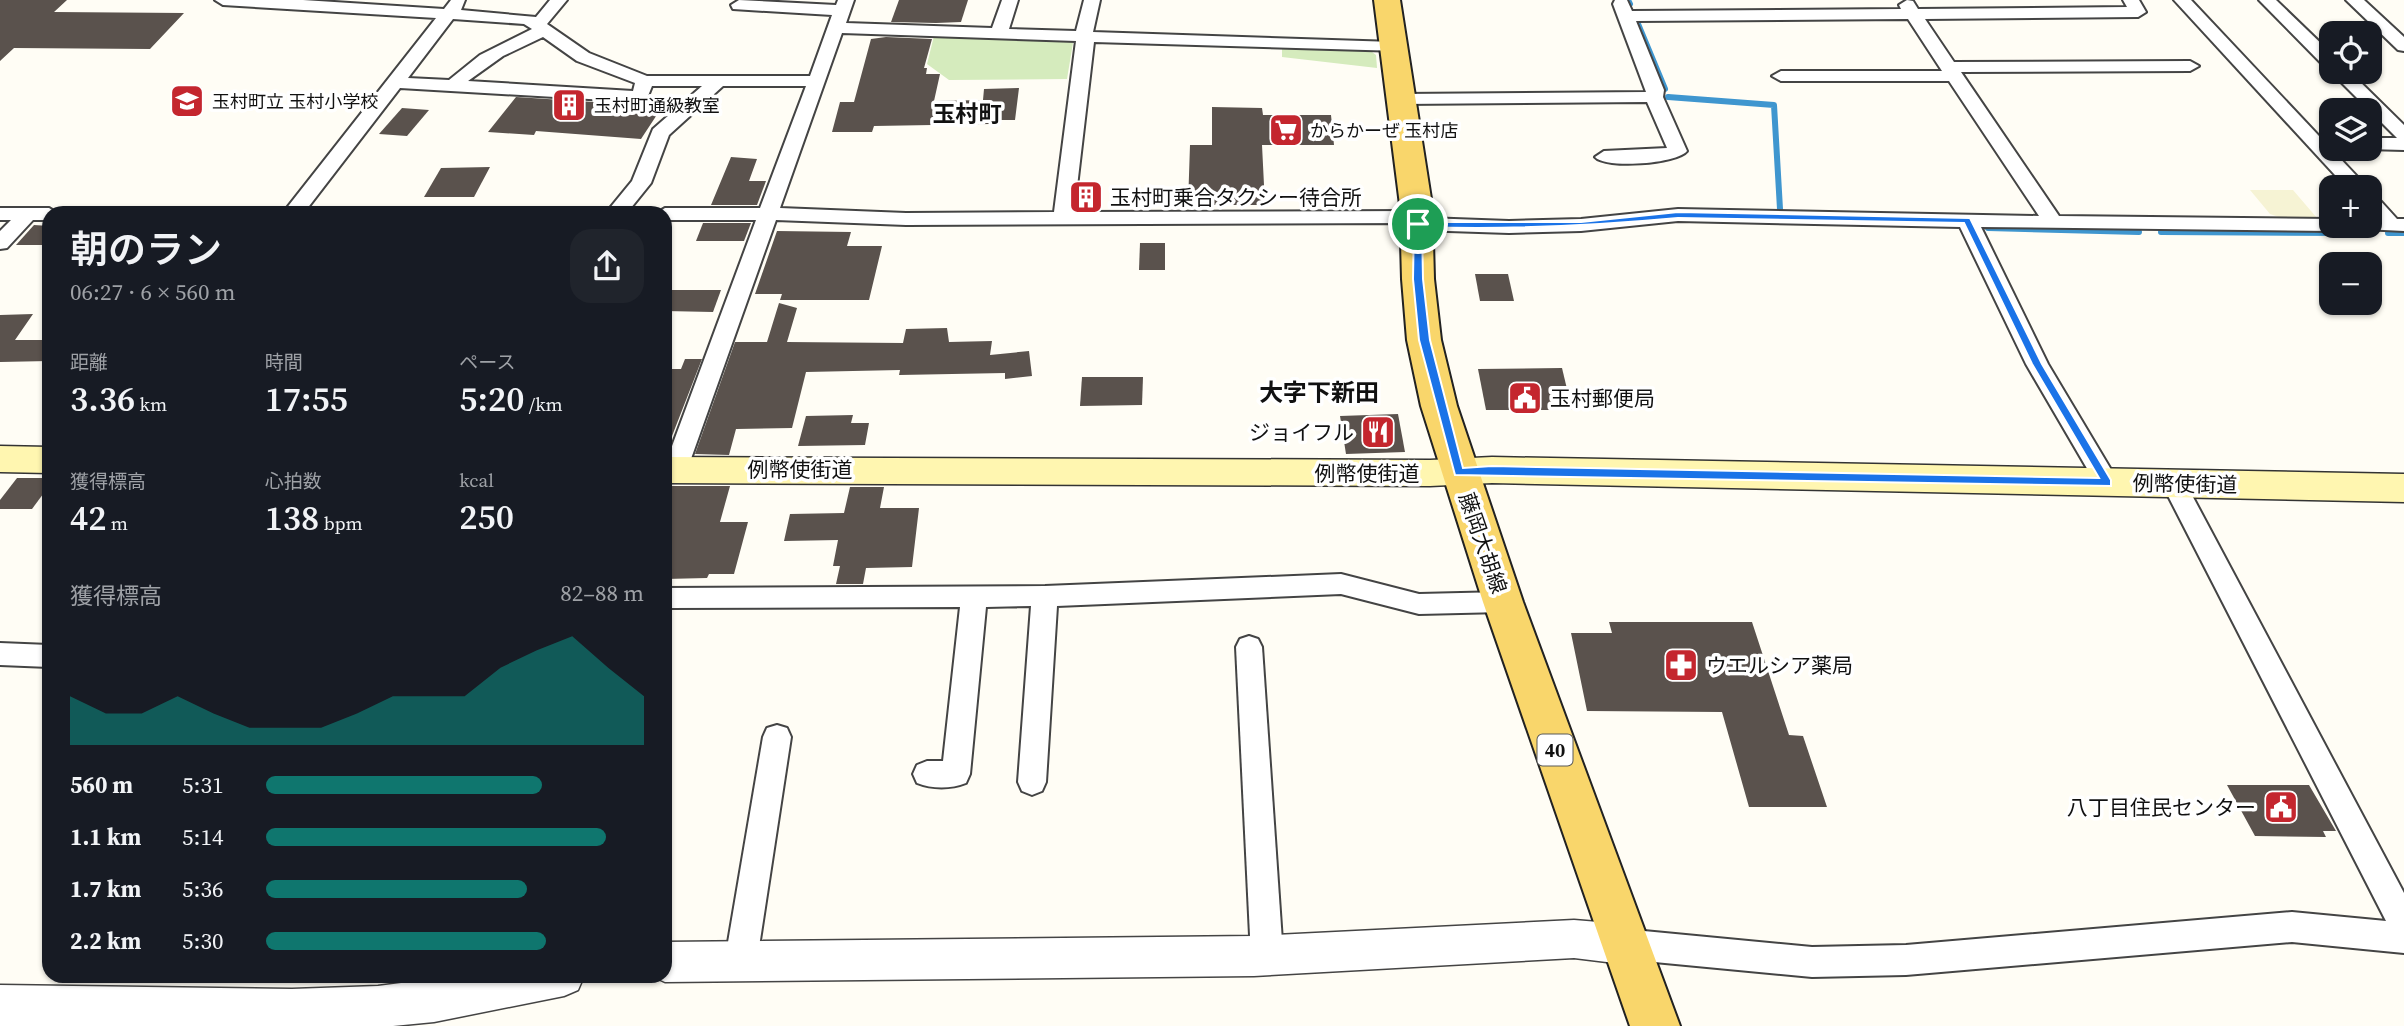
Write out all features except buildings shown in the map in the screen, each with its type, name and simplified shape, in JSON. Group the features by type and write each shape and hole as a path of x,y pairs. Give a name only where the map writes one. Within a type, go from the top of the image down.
{"main road":[{"name":"藤岡大胡線","path":"1387,0 1417,221 1418,279 1424,340 1459,472 1623,944 1655,1026"},
{"path":"0,459 42,460"},
{"name":"例幣使街道","path":"672,470 1506,470 2404,488"}],"street":[{"path":"223,0 454,7 528,19 650,108 672,120 719,81"},
{"path":"455,84 475,64 541,27 559,0"},
{"path":"999,33 1010,0"},
{"path":"1063,218 1086,44 1083,36 1092,0"},
{"path":"1604,158 1665,156 1678,151 1654,97 1655,90 1623,8 1909,7 2138,12 2130,0"},
{"path":"2182,0 2319,139"},
{"path":"2267,0 2319,51"},
{"path":"2354,0 2404,46"},
{"path":"672,465 845,5 739,5"},
{"path":"298,206 454,7"},
{"path":"1909,7 2053,222"},
{"path":"836,28 1394,47"},
{"path":"1781,76 2190,66"},
{"path":"393,82 455,84 650,108 719,81 817,81"},
{"path":"2352,84 2404,135"},
{"path":"1401,99 1654,97"},
{"path":"622,206 641,183 650,108"},
{"path":"2382,144 2404,144"},
{"path":"2337,161 2348,175"},
{"path":"2382,211 2398,225"},
{"path":"0,214 42,214"},
{"path":"0,243 28,214"},
{"path":"672,214 906,219 1417,221 1494,227 1581,225 1678,215 2319,225"},
{"path":"1967,220 2037,364 2107,483"},
{"path":"2174,484 2404,924"},
{"path":"672,598 1045,596 1340,584 1419,604 1503,602"},
{"path":"927,774 956,774 974,596"},
{"path":"1032,782 1045,596"},
{"path":"1249,647 1267,956"},
{"path":"0,653 42,656"},
{"path":"741,960 777,737"},
{"path":"672,962 1267,956 1574,939 1812,962 1906,960 2292,927 2404,938"},
{"path":"0,1006 292,1010 339,1017 378,1007 526,983"}],"shaded area":[{"path":"2250,190 2293,190 2317,218 2282,218 2270,214"}],"green space":[{"path":"934,36 1068,40 1073,43 1067,79 949,80 927,64"},
{"path":"1282,46 1372,52 1376,55 1377,68 1282,57"}],"waterway":[{"path":"1628,0 1630,4"},
{"path":"1638,24 1665,89"},
{"path":"1668,97 1774,105 1780,209"},
{"path":"1988,228 2139,232"},
{"path":"2161,232 2319,233"},
{"path":"2388,233 2404,233"}],"place":[{"name":"玉村町立 玉村小学校","path":"187,101"},
{"name":"玉村町通級教室","path":"569,105"},
{"name":"からかーぜ 玉村店","path":"1286,130"},
{"name":"玉村町乗合タクシー待合所","path":"1086,197"},
{"name":"玉村郵便局","path":"1525,398"},
{"name":"ジョイフル","path":"1378,432"},
{"name":"ウエルシア薬局","path":"1681,665"},
{"name":"八丁目住民センター","path":"2281,807"}],"district":[{"name":"玉村町","path":"967,114"},
{"name":"大字下新田","path":"1319,392"}],"route":[{"path":"1678,215 1967,220 2037,364 2107,483 1492,470 1459,472 1424,340 1418,279 1418,224 1494,227 1581,225 1678,215"}]}
